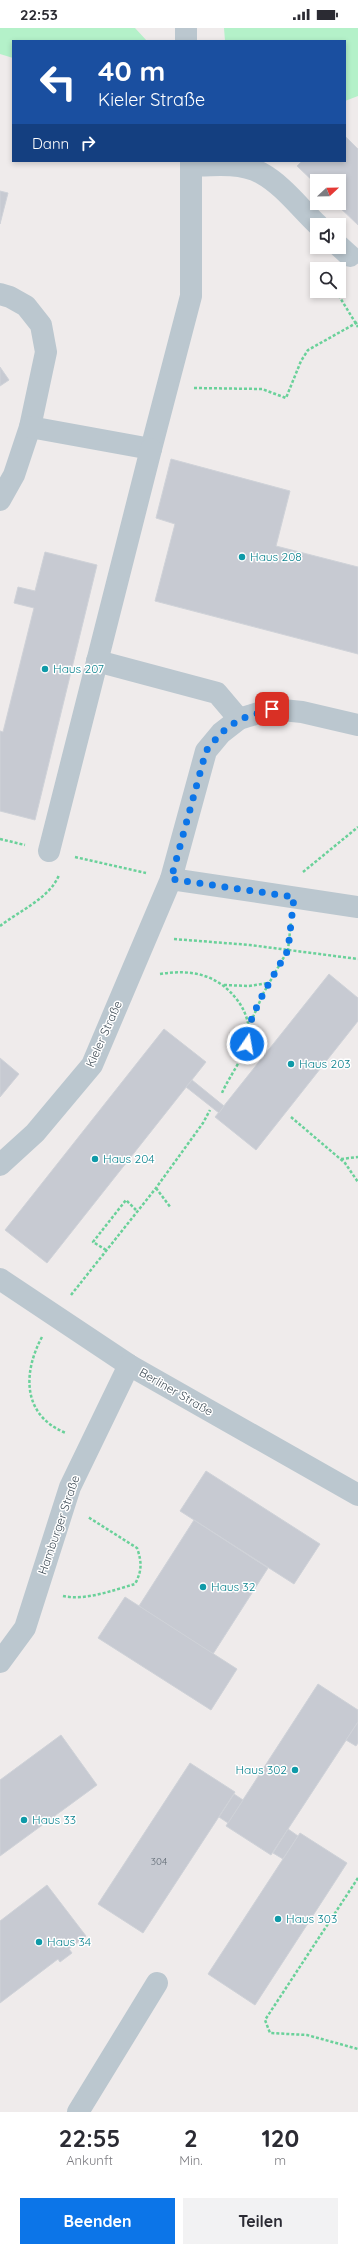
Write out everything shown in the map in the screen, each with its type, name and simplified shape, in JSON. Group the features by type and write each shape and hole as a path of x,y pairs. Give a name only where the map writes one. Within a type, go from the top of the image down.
{"lane":[{"path":"186,28 186,40"},
{"path":"57,853 97,661 191,296 191,164 219,164 260,172 274,181 311,218"},
{"path":"0,294 10,297 26,306 41,325 46,352 30,427 14,475 0,500"},
{"path":"30,427 151,449"},
{"path":"97,661 217,693 240,719"},
{"name":"Kieler Straße","path":"0,1165 35,1133 92,1065 171,879 206,751 221,733 240,719 272,709 302,712 358,726"},
{"path":"171,879 358,907"},
{"name":"Berliner Straße","path":"0,1279 128,1365 358,1495"},
{"name":"Hamburger Straße","path":"0,1662 25,1628 70,1487 128,1365"},
{"path":"78,2112 157,1983"}],"path":[{"path":"340,298 358,327"},
{"path":"167,388 262,389 286,398 301,361 308,350 356,323"},
{"path":"222,1093 247,1044 252,1017 268,983 288,950 298,876 358,827"},
{"path":"0,840 171,879"},
{"path":"0,926 44,894 57,880 57,853"},
{"path":"146,935 358,959"},
{"path":"156,974 184,971 206,975 223,984 240,1004 246,1016 249,1032"},
{"path":"223,984 258,986 268,983"},
{"path":"92,1441 65,1433 47,1423 37,1412 32,1402 30,1371 41,1341 55,1316 136,1210 156,1188 203,1123 210,1110"},
{"path":"291,1117 341,1159 358,1182"},
{"path":"341,1159 358,1157"},
{"path":"156,1188 171,1208"},
{"path":"106,1250 93,1242 126,1200 136,1210"},
{"path":"38,1588 66,1596 82,1596 135,1584 139,1577 142,1566 137,1548 65,1502"},
{"path":"358,1878 266,2020 270,2033 307,2035 358,2049"}],"green space":[{"path":"0,28 135,28 146,40 12,40 12,58 0,54"},
{"path":"224,28 358,28 358,96 346,101 346,40 225,40"}],"building":[{"path":"346,137 358,149 358,225 342,210 346,210 346,174 310,174 310,178 297,166 301,162 346,162"},
{"path":"0,191 8,193 0,224"},
{"path":"0,367 9,380 0,386"},
{"name":"Haus 208","path":"171,459 290,491 276,546 358,567 358,654 155,601 175,524 156,518"},
{"name":"Haus 207","path":"45,552 97,565 35,820 0,811 0,731 3,732 34,608 14,603 18,587 35,591"},
{"name":"Haus 203","path":"329,974 358,998 358,1021 256,1150 215,1117"},
{"name":"Haus 204","path":"164,1029 206,1062 47,1263 5,1230"},
{"path":"0,1058 19,1074 0,1097"},
{"path":"192,1080 224,1106 219,1113 186,1087"},
{"path":"206,1471 320,1544 294,1584 180,1511"},
{"name":"Haus 32","path":"194,1520 268,1568 213,1654 139,1606"},
{"path":"125,1597 237,1669 211,1710 98,1638"},
{"name":"Haus 302","path":"318,1684 358,1710 358,1722 271,1855 226,1826"},
{"path":"358,1722 358,1743 356,1746 346,1740"},
{"name":"Haus 33","path":"61,1735 97,1785 0,1856 0,1780"},
{"path":"190,1763 235,1792 143,1933 98,1904"},
{"path":"234,1794 243,1800 228,1823 219,1817"},
{"path":"288,1829 298,1836 283,1859 273,1853"},
{"name":"Haus 303","path":"300,1833 347,1863 255,2005 208,1974"},
{"name":"Haus 34","path":"47,1885 86,1936 69,1949 72,1953 60,1962 58,1959 0,2003 0,1921"}],"place":[{"name":"Haus 208","path":"242,557"},
{"name":"Haus 207","path":"45,669"},
{"name":"Haus 203","path":"291,1064"},
{"name":"Haus 204","path":"95,1159"},
{"name":"Haus 32","path":"203,1587"},
{"name":"Haus 302","path":"295,1770"},
{"name":"Haus 33","path":"24,1820"},
{"name":"Haus 303","path":"278,1919"},
{"name":"Haus 34","path":"39,1942"}],"route":[{"path":"247,1044 252,1017 268,983 283,961 288,950 294,897 171,879 206,751 221,733 240,719 272,709"}]}
